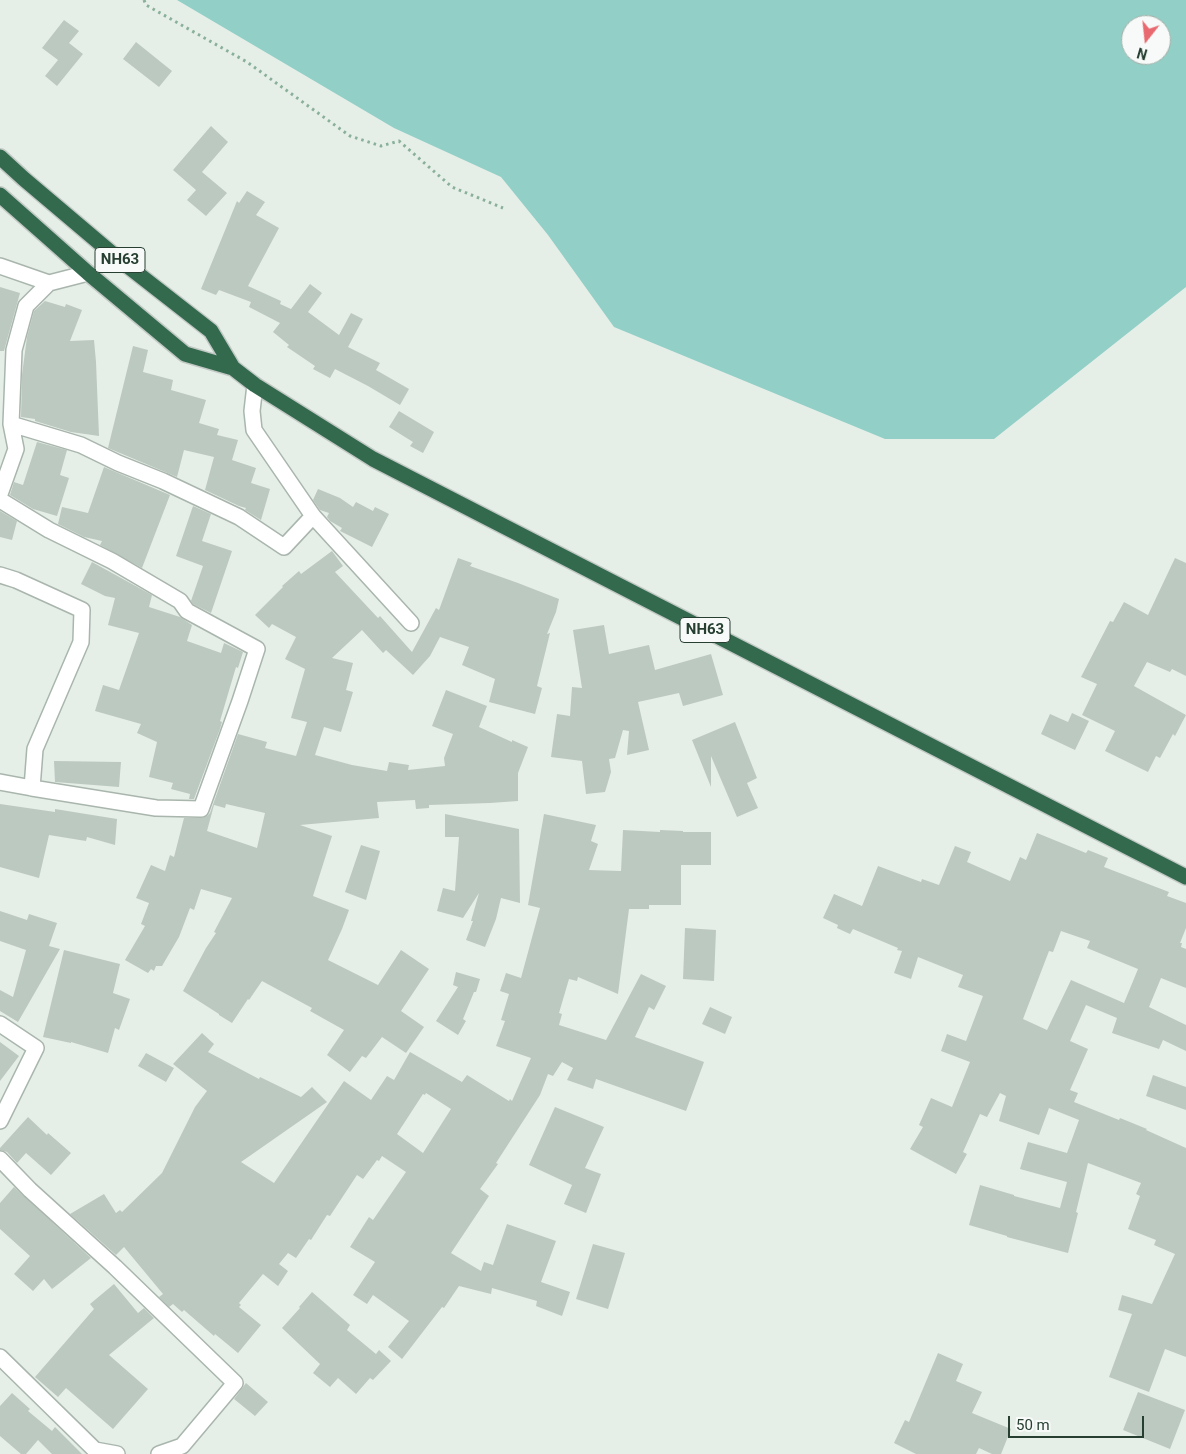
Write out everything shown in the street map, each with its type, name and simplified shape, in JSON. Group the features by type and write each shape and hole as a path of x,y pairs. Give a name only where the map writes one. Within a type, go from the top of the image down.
{"highway":[{"name":"NH63","path":"0,156 24,179 115,256 210,331 233,368 255,385 373,458 1186,877"},
{"name":"NH63","path":"0,195 88,273 185,354 233,368"}],"street":[{"path":"0,266 49,283"},
{"path":"0,494 16,449 11,424 14,350 26,306 49,283 88,273"},
{"path":"255,385 252,411 254,430 313,516 411,623"},
{"path":"11,424 81,445 162,481 239,518 284,547 313,516"},
{"path":"0,500 49,530 112,561 180,601 187,611 257,649 201,809 156,808 0,782"},
{"path":"0,575 16,580 82,610 81,642 35,749 32,788"},
{"path":"0,1024 36,1048 0,1121"},
{"path":"0,1159 30,1190 115,1267 235,1383 182,1446 159,1454"},
{"path":"0,1357 95,1450 117,1454"}],"path":[{"path":"144,0 146,5 247,62 350,136 381,146 399,141 452,187 503,208"}],"water":[{"path":"177,0 1186,0 1186,287 994,439 885,439 614,327 548,235 501,177 394,128"}],"building":[{"path":"64,20 79,31 69,43 83,54 57,86 45,76 58,60 42,48"},
{"path":"136,42 172,71 159,87 123,59"},
{"path":"211,126 228,142 202,172 227,193 206,216 187,200 196,190 173,170"},
{"path":"247,191 265,202 256,215 279,228 248,286 281,301 280,304 291,309 310,284 322,293 308,312 339,335 351,313 363,319 348,347 380,363 376,370 409,389 400,405 335,369 330,378 313,369 315,366 287,347 289,345 273,332 280,323 249,307 251,302 219,290 216,295 201,289 237,201 239,203"},
{"path":"0,287 20,293 4,351 0,351"},
{"path":"45,301 65,307 66,304 82,310 70,341 94,340 99,436 71,432 35,421 35,419 21,417 22,375 27,337 34,311"},
{"path":"133,346 148,350 143,372 173,380 171,390 206,400 199,423 219,429 217,435 238,440 232,460 256,468 251,483 270,489 261,520 245,510 246,508 205,490 214,457 184,450 177,477 108,448"},
{"path":"399,411 434,432 423,453 410,446 413,442 389,427"},
{"path":"37,442 67,450 60,475 69,478 57,516 33,509 10,495 14,482 23,485"},
{"path":"104,467 170,495 142,568 100,545 102,541 84,537 58,524 62,507 88,513"},
{"path":"318,489 340,498 353,507 356,502 373,511 375,507 389,514 372,547 340,531 342,528 330,521 327,517 329,513 320,510 313,500"},
{"path":"193,506 211,514 202,541 232,551 211,613 193,604 191,601 203,566 176,556"},
{"path":"0,511 17,521 12,540 0,537"},
{"path":"332,551 343,566 335,572 378,618 380,616 412,652 436,608 439,610 458,558 472,563 470,566 559,599 547,634 550,633 537,686 542,688 535,714 489,702 495,679 462,665 469,647 440,637 430,656 413,675 386,650 383,653 362,630 332,658 353,663 346,690 353,692 341,732 324,727 315,755 352,765 387,771 389,762 409,765 408,770 445,766 444,758 453,734 432,726 446,690 487,706 479,727 528,747 518,773 518,801 429,805 429,808 416,809 415,800 377,802 379,818 300,825 332,836 313,896 349,910 328,960 378,985 401,950 429,969 401,1011 424,1027 406,1053 382,1037 366,1058 362,1056 350,1072 327,1055 344,1030 310,1011 312,1008 262,981 232,1023 183,991 216,933 214,932 232,898 201,889 194,910 190,908 179,937 162,966 156,966 154,971 151,969 148,973 125,960 145,926 141,924 149,903 136,898 151,865 165,871 170,855 174,857 184,818 201,818 210,813 238,734 267,742 265,748 296,756 307,722 291,718 305,669 285,659 296,637 272,624 269,628 255,615 282,586 299,571 301,574","holes":["226,804 265,813 257,848 207,831 214,805 225,808"]},
{"path":"1175,558 1186,563 1186,676 1172,669 1170,672 1147,662 1134,686 1186,715 1175,736 1173,734 1160,758 1156,756 1148,772 1105,751 1115,731 1082,715 1097,684 1081,677 1110,621 1113,622 1124,602 1148,615"},
{"path":"92,562 152,595 149,607 180,617 192,625 187,641 221,653 224,643 243,652 238,668 236,667 220,721 222,722 220,729 194,799 189,799 190,794 171,789 173,783 149,777 157,742 137,733 141,724 95,711 103,685 119,690 139,633 108,625 115,598 105,596 81,584"},
{"path":"604,625 609,654 649,645 655,670 711,654 723,695 683,706 679,693 638,702 649,750 627,755 629,731 623,730 615,758 609,759 611,772 605,792 586,794 582,761 551,757 557,714 570,716 572,687 582,688 573,630"},
{"path":"1072,713 1089,721 1075,750 1041,734 1050,714 1068,722"},
{"path":"735,722 757,778 747,783 758,808 737,817 711,756 711,787 692,740"},
{"path":"54,761 121,762 119,787 55,782"},
{"path":"0,804 55,812 55,809 117,819 115,845 87,837 86,841 49,835 39,878 0,867"},
{"path":"445,814 519,829 520,903 501,898 496,919 485,947 466,940 473,921 471,921 479,893 463,918 437,911 443,888 455,891 459,837 445,837"},
{"path":"544,814 596,825 591,841 598,844 589,870 621,871 623,830 711,832 711,865 681,865 681,905 649,905 649,909 629,909 618,994 578,977 577,981 569,979 559,1013 562,1014 559,1025 606,1040 641,974 666,986 654,1010 649,1007 635,1037 704,1062 686,1111 596,1079 593,1089 567,1080 573,1068 562,1062 553,1076 548,1074 540,1095 496,1163 498,1164 480,1189 489,1196 451,1253 481,1271 484,1262 493,1265 507,1224 556,1241 541,1282 570,1292 562,1316 536,1306 537,1301 492,1288 491,1294 459,1286 444,1308 442,1307 402,1359 388,1347 409,1321 373,1295 367,1304 353,1295 375,1262 350,1247 369,1217 373,1220 406,1172 382,1156 363,1179 357,1175 330,1216 327,1215 311,1240 309,1239 296,1258 288,1253 279,1264 288,1271 278,1286 263,1274 239,1303 241,1305 239,1307 261,1325 238,1353 215,1334 214,1336 184,1310 182,1312 173,1304 169,1307 159,1297 163,1294 124,1247 116,1255 70,1214 104,1194 116,1213 120,1210 122,1212 162,1173 195,1107 207,1091 173,1064 202,1033 214,1044 208,1052 259,1079 260,1077 301,1097 312,1087 327,1102 241,1162 274,1183 344,1081 371,1100 387,1076 394,1080 410,1052 462,1082 467,1075 509,1101 510,1099 512,1101 531,1058 496,1046 505,1021 501,1020 509,994 500,991 506,973 521,978 540,908 528,905","holes":["426,1093 451,1109 423,1153 397,1134 423,1094 425,1095"]},
{"path":"1037,833 1086,853 1088,850 1108,858 1104,867 1169,892 1167,896 1186,903 1186,928 1180,943 1182,943 1181,947 1186,949 1186,988 1161,978 1149,1007 1186,1025 1186,1051 1163,1040 1159,1049 1112,1033 1117,1018 1086,1005 1070,1041 1088,1049 1070,1090 1078,1093 1074,1102 1147,1129 1186,1148 1186,1357 1165,1349 1149,1392 1109,1377 1132,1314 1118,1310 1122,1295 1152,1304 1175,1254 1154,1245 1156,1240 1128,1229 1140,1196 1136,1194 1141,1183 1088,1163 1068,1253 969,1225 980,1185 1060,1208 1067,1182 1020,1169 1028,1142 1067,1153 1079,1120 1049,1108 1039,1135 999,1121 1006,1096 1000,1093 987,1117 980,1114 963,1152 967,1154 956,1174 910,1149 923,1127 919,1125 931,1098 952,1107 970,1062 941,1051 947,1034 966,1041 983,996 958,987 963,975 918,957 911,979 894,973 902,951 853,929 850,934 837,928 838,925 823,918 834,894 862,906 878,866 921,882 922,879 939,885 955,846 971,852 967,862 1010,881 1020,857 1026,860","holes":["1061,931 1090,941 1087,948 1138,969 1124,1003 1071,980 1047,1030 1023,1019 1049,951 1053,952"]},
{"path":"361,845 380,851 366,900 345,892"},
{"path":"0,911 27,920 29,914 57,923 49,946 60,949 18,1022 0,1011 0,990 13,997 26,950 0,941"},
{"path":"685,928 716,930 714,981 683,979"},
{"path":"64,950 120,964 113,993 130,999 119,1030 115,1028 108,1053 71,1042 43,1037"},
{"path":"456,972 480,979 463,1019 466,1021 458,1035 436,1021 458,987 453,985"},
{"path":"710,1007 732,1017 725,1034 702,1024"},
{"path":"0,1042 19,1056 0,1081"},
{"path":"146,1053 174,1068 166,1082 138,1066"},
{"path":"1153,1075 1186,1087 1186,1110 1146,1096"},
{"path":"555,1107 604,1127 585,1168 601,1174 586,1213 564,1204 572,1185 529,1165"},
{"path":"28,1117 47,1135 48,1133 71,1153 51,1175 26,1153 17,1163 7,1152 0,1150"},
{"path":"14,1187 91,1258 52,1289 44,1279 33,1291 14,1274 30,1256 0,1229 0,1203"},
{"path":"593,1244 625,1253 608,1309 576,1299"},
{"path":"114,1284 138,1313 144,1308 154,1318 109,1355 148,1389 113,1429 66,1388 58,1397 35,1377 94,1309 90,1304"},
{"path":"312,1292 350,1325 347,1330 376,1354 379,1350 391,1361 373,1380 370,1378 356,1394 338,1378 330,1387 313,1373 320,1364 282,1328"},
{"path":"938,1353 963,1364 956,1381 982,1392 972,1413 1011,1429 1001,1454 992,1454 979,1448 976,1454 916,1454 894,1443 905,1420 909,1422"},
{"path":"246,1383 268,1402 255,1416 234,1399"},
{"path":"1138,1392 1185,1410 1170,1449 1123,1430"},
{"path":"12,1393 30,1409 28,1411 52,1431 55,1427 82,1454 52,1454 38,1440 26,1454 21,1454 0,1436 0,1406"}]}
